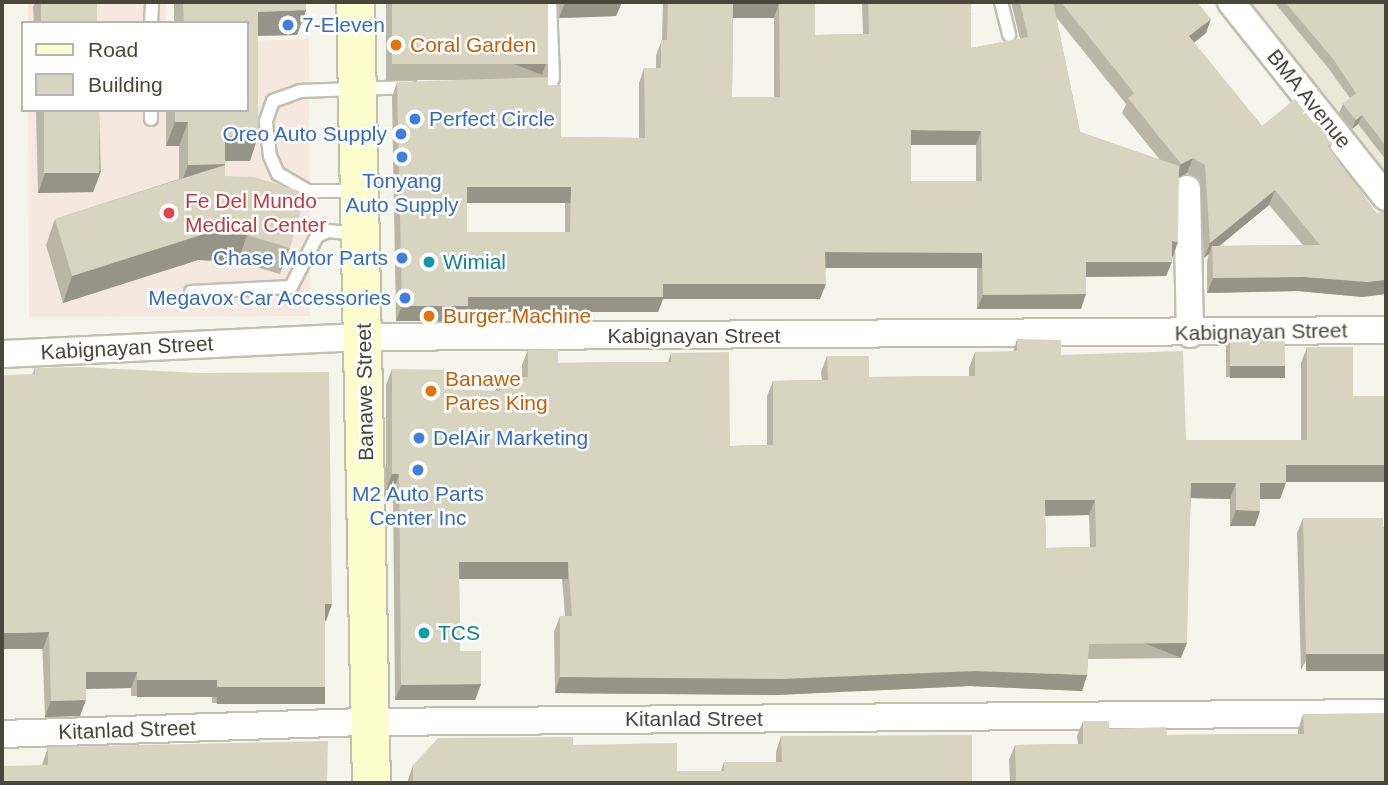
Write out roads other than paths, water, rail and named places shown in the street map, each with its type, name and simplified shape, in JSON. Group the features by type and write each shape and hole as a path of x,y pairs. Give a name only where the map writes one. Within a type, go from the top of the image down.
{"main road":[{"name":"Banawe Street","path":"355,2 364,337 371,783"}],"street":[{"name":"BMA Avenue","path":"1231,2 1386,197"},
{"path":"1187,189 1190,334"},
{"name":"Kabignayan Street","path":"2,354 364,337 1190,334 1386,330"},
{"name":"Kitanlad Street","path":"2,734 371,722 1386,713"}],"lane":[{"path":"151,21 152,2"},
{"path":"513,84 551,83 550,2"},
{"path":"1001,2 1009,35"},
{"path":"358,191 308,191 278,174 270,156 266,121 273,100 300,91 356,91 424,86"},
{"path":"191,292 291,287 317,236 328,231 360,234"}],"place":[{"name":"7-Eleven","path":"288,25"},
{"name":"Coral Garden","path":"396,45"},
{"name":"Perfect Circle","path":"415,119"},
{"name":"Oreo Auto Supply","path":"401,134"},
{"name":"Tonyang Auto Supply","path":"402,157"},
{"name":"Fe Del Mundo Medical Center","path":"169,213"},
{"name":"Chase Motor Parts","path":"402,258"},
{"name":"Wimial","path":"429,262"},
{"name":"Megavox Car Accessories","path":"405,298"},
{"name":"Burger Machine","path":"429,316"},
{"name":"Banawe Pares King","path":"431,391"},
{"name":"DelAir Marketing","path":"419,438"},
{"name":"M2 Auto Parts Center Inc","path":"418,470"},
{"name":"TCS","path":"424,633"}]}
